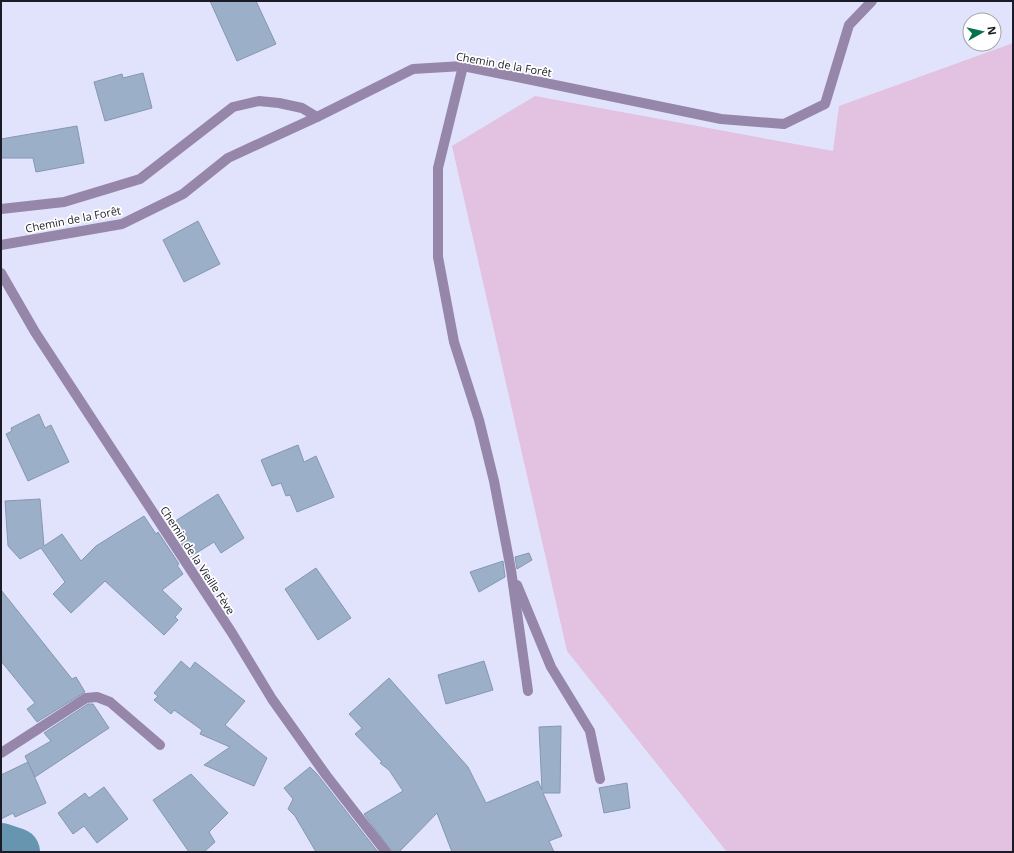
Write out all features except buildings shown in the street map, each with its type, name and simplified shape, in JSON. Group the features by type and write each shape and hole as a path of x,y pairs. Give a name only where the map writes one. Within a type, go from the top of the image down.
{"street":[{"name":"Chemin de la Forêt","path":"1,245 122,224 182,194 228,158 317,117 413,68 463,66 720,119 784,124 824,104 849,26 872,1"},
{"path":"463,66 438,168 438,256 454,342 479,420 494,481 511,570 528,691"},
{"path":"1,209 64,202 140,178 233,108 259,101 279,103 302,108 317,117"},
{"name":"Chemin de la Vieille Fève","path":"1,273 34,332 232,633 272,699 326,774 386,852"},
{"path":"511,570 551,667 590,731 600,779"},
{"path":"1,753 86,698 97,697 110,702 160,745"}],"shaded area":[{"path":"1013,43 1013,852 727,852 567,651 452,146 535,96 833,151 839,106 988,52 1002,52 1002,47"}],"waterway":[{"path":"1,847 16,852"}]}
